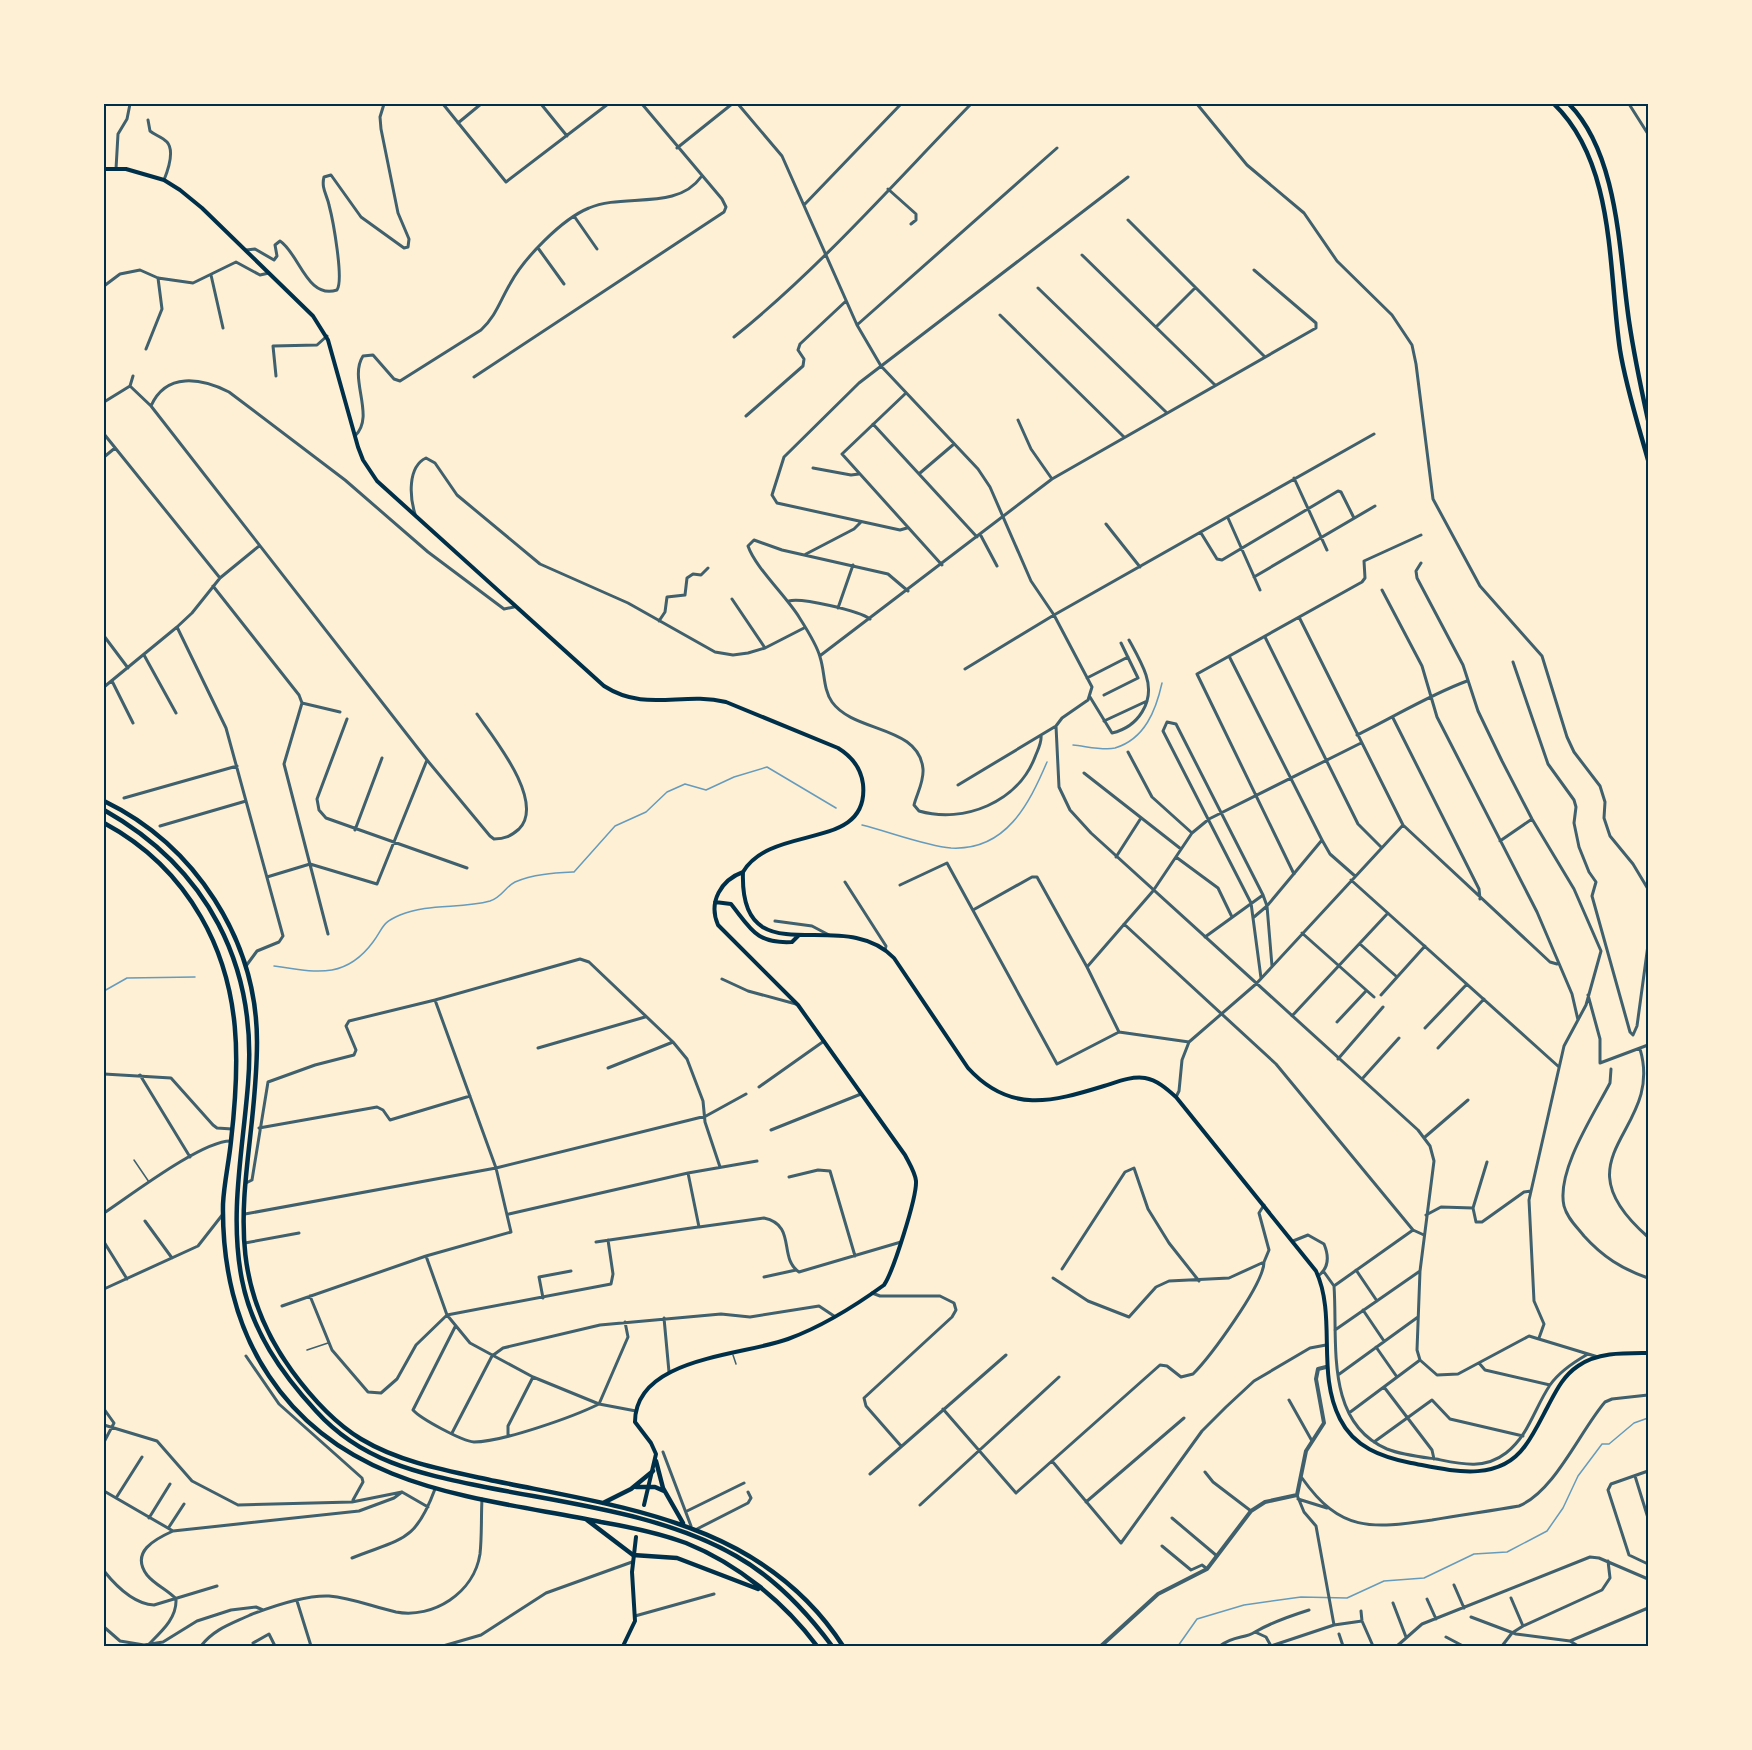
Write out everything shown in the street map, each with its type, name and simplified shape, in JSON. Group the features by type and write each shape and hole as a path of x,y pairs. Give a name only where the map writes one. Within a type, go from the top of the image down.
{"main road":[{"path":"1554,104 1578,132 1600,188 1621,352 1648,460"},
{"path":"1569,104 1587,128 1606,173 1633,348 1648,420"},
{"path":"104,169 126,169 164,180 194,201 313,316 327,336 363,460 377,481 593,677 624,697 651,701 708,698 726,702 838,748 850,756 861,774 864,788 860,805 853,818 835,831 777,844 766,849 743,872 724,883 715,902 714,912 718,925 798,1005 825,1040 905,1155 915,1176 916,1186 901,1242 890,1276 884,1285 834,1316 786,1340 669,1372 645,1390 636,1411 636,1424 651,1443 668,1496 683,1523"},
{"path":"104,801 152,830 183,859 215,899 230,926 246,967 252,988 257,1041 243,1214 249,1274 264,1326 295,1375 319,1404 364,1441 424,1465 603,1503 691,1526 731,1545 778,1576 802,1596 843,1647"},
{"path":"104,810 131,825 192,882 218,921 236,962 246,999 250,1039 237,1204 237,1237 242,1280 260,1336 288,1378 317,1412 332,1428 367,1452 417,1473 643,1520 706,1541 735,1554 766,1576 807,1614 832,1647"},
{"path":"104,823 172,874 198,910 219,952 236,1016 237,1085 224,1213 224,1248 231,1288 248,1337 267,1375 285,1400 318,1432 356,1458 435,1489 641,1530 685,1543 729,1564 764,1591 803,1627 817,1647"},
{"path":"743,872 744,902 755,921 770,931 799,935 855,936 885,950 894,958 968,1068 997,1091 1019,1099 1048,1101 1138,1078 1158,1083 1176,1097 1293,1241 1318,1276 1323,1296 1328,1385 1339,1417 1352,1436 1363,1446 1393,1459 1473,1473 1499,1466 1525,1447 1566,1376 1579,1365 1598,1357 1648,1353"},
{"path":"715,902 731,904 748,928 763,939 792,942 799,935"},
{"path":"644,1505 656,1461"},
{"path":"631,1489 653,1471"},
{"path":"603,1503 640,1486 647,1489 657,1487 668,1496"},
{"path":"585,1518 633,1555 677,1558 764,1591"},
{"path":"623,1647 635,1616 632,1562 636,1537"}],"street":[{"path":"116,170 118,134 127,119 130,104"},
{"path":"246,250 255,249 274,260 277,256 275,245 280,241 315,286 327,292 337,291 341,282 331,215 323,187 324,177 331,175 361,217 393,243 404,248 408,247 409,238 398,213 381,129 380,117 384,104"},
{"path":"443,104 506,182 608,104"},
{"path":"458,123 481,104"},
{"path":"541,104 567,136"},
{"path":"474,377 724,212 725,203 642,104"},
{"path":"677,148 732,104"},
{"path":"738,104 782,156 857,325 881,366 954,444 990,487 1031,581 1054,615 1092,687 1090,697 1062,718 1056,726 958,785"},
{"path":"804,205 901,104"},
{"path":"734,337 766,312 827,254 971,104"},
{"path":"1197,104 1247,165 1304,213 1337,261 1405,331 1412,345 1416,364 1432,499 1479,586 1542,656 1567,737 1574,752 1600,786 1610,836 1633,864 1648,890"},
{"path":"1629,104 1648,134"},
{"path":"148,120 150,131 164,140 170,148 170,160 164,180"},
{"path":"857,325 1057,148"},
{"path":"355,436 362,426 358,367 363,356 373,355 394,379 400,381 481,330 492,320 516,274 538,248 574,216 589,207 615,201 658,199 673,195 688,190 701,177"},
{"path":"906,528 900,530 774,501 772,495 784,457 859,383 1128,177"},
{"path":"888,189 916,214 916,220 912,224"},
{"path":"574,216 597,249"},
{"path":"1128,220 1264,356"},
{"path":"538,248 564,284"},
{"path":"1082,255 1215,385"},
{"path":"104,286 120,274 140,270 158,278 193,283 236,262 260,275 269,273"},
{"path":"820,656 1052,479 1317,326 1254,270"},
{"path":"211,275 223,328"},
{"path":"146,349 162,309 158,278"},
{"path":"1038,288 1166,412"},
{"path":"1156,327 1196,288"},
{"path":"746,417 803,366 804,359 798,350 800,344 846,300"},
{"path":"1000,315 1124,437"},
{"path":"276,376 273,346 317,345 327,336"},
{"path":"104,402 130,386 133,376"},
{"path":"151,406 156,395 168,385 192,381 213,384 229,392 345,480 428,552 455,569 504,609 514,607"},
{"path":"130,386 151,406 427,760 490,836 494,839 511,836 522,826 527,810 524,794 510,761 477,714"},
{"path":"906,393 842,454 906,528 942,565"},
{"path":"1018,420 1031,449 1052,479"},
{"path":"872,424 979,536 997,566"},
{"path":"104,434 219,578"},
{"path":"965,669 1054,615 1374,434"},
{"path":"920,473 954,444"},
{"path":"104,457 115,448"},
{"path":"416,517 410,492 417,467 426,458 435,463 457,495 540,564 611,594 715,652 732,656 765,648 804,628"},
{"path":"813,468 851,475 859,474"},
{"path":"1294,478 1327,550"},
{"path":"1201,533 1219,560 1340,491 1354,518"},
{"path":"1254,577 1375,506"},
{"path":"1227,518 1243,548 1260,590"},
{"path":"806,554 813,548 854,529 861,522"},
{"path":"1106,524 1140,567"},
{"path":"1294,874 1197,677 1199,672 1364,581 1364,561 1421,535"},
{"path":"908,591 888,574 759,541 750,541 750,550 788,601 820,656 827,692 832,702 842,711 875,729 906,740 920,753 923,771 914,805 919,811 955,814 990,806 1015,789 1030,771 1041,735"},
{"path":"104,687 177,627 219,578 259,546"},
{"path":"1421,563 1416,571 1417,578 1463,665 1478,711 1532,819 1574,889 1601,951 1586,1005 1567,1039 1531,1191 1534,1301 1544,1324 1539,1338"},
{"path":"838,608 853,565"},
{"path":"659,621 665,612 667,597 685,595 687,578 693,574 701,575 708,568"},
{"path":"213,586 299,695 302,703 284,764 328,934"},
{"path":"1382,590 1422,666 1437,717 1537,912 1557,964 1572,994 1578,1020"},
{"path":"732,599 765,648"},
{"path":"788,601 796,600 838,608 870,619"},
{"path":"1299,617 1403,825 1480,899 1550,962 1557,964"},
{"path":"177,627 226,728 283,940 257,951 246,967"},
{"path":"104,636 128,668"},
{"path":"1265,637 1358,824 1382,848"},
{"path":"1090,697 1096,703 1112,733 1123,729 1140,717 1147,701 1147,678 1129,640"},
{"path":"1104,695 1138,678 1121,644"},
{"path":"144,655 176,713"},
{"path":"1229,656 1330,854 1355,876"},
{"path":"1087,678 1129,657"},
{"path":"1513,662 1548,764 1576,807 1576,834 1589,872 1596,882 1592,896 1630,1032 1634,1035 1648,945"},
{"path":"112,681 133,723"},
{"path":"1357,735 1394,718 1431,696 1467,681"},
{"path":"1104,721 1147,701"},
{"path":"302,703 340,712"},
{"path":"1394,718 1479,889 1480,899"},
{"path":"347,719 317,799 319,810 326,818 355,830 467,868"},
{"path":"1261,978 1251,903 1163,731 1167,722 1176,724 1263,896 1267,906 1272,966"},
{"path":"1056,726 1059,787 1063,799 1091,833 1425,1137 1434,1161 1420,1271 1417,1350 1420,1360 1437,1375 1458,1374 1522,1338 1539,1338 1598,1357"},
{"path":"1087,967 1153,891 1192,833 1209,819 1361,742"},
{"path":"1128,752 1156,802 1192,833"},
{"path":"355,830 382,758"},
{"path":"267,877 310,864 377,884 427,760"},
{"path":"124,798 237,766"},
{"path":"1084,773 1181,849"},
{"path":"160,826 246,801"},
{"path":"1116,857 1141,818"},
{"path":"1500,841 1532,819"},
{"path":"1176,1097 1179,1091 1182,1060 1189,1042 1256,984 1403,825"},
{"path":"1254,917 1267,906 1322,840"},
{"path":"1176,857 1218,888 1232,917"},
{"path":"900,885 947,863 1055,1063 1059,1064 1119,1032 1189,1042"},
{"path":"973,910 1032,877 1037,877 1087,967 1119,1032"},
{"path":"1351,880 1559,1067"},
{"path":"845,882 886,946 885,950"},
{"path":"1205,937 1263,896"},
{"path":"1292,1016 1388,913"},
{"path":"775,921 812,926 829,934"},
{"path":"1124,924 1296,1086 1413,1230 1424,1235"},
{"path":"1302,933 1374,997"},
{"path":"1360,944 1397,977"},
{"path":"1381,995 1425,946"},
{"path":"1601,951 1606,948"},
{"path":"245,1184 252,1180 267,1084 274,1078 354,1056 356,1050 346,1026 349,1021 435,1000 580,959 588,962 674,1042 687,1059 720,1167"},
{"path":"722,979 748,990 798,1005"},
{"path":"1425,1028 1467,984"},
{"path":"1337,1022 1366,991"},
{"path":"1588,993 1600,1039 1600,1063 1648,1045"},
{"path":"1438,1048 1484,999"},
{"path":"282,1306 426,1256 511,1232 496,1168 435,1000"},
{"path":"1338,1059 1383,1007"},
{"path":"538,1048 645,1017"},
{"path":"1362,1080 1398,1038"},
{"path":"759,1087 825,1040"},
{"path":"608,1068 674,1042"},
{"path":"1640,1049 1644,1063 1639,1099 1630,1122 1612,1153 1608,1170 1610,1188 1615,1199 1628,1218 1648,1237"},
{"path":"1611,1069 1610,1083 1567,1173 1563,1203 1574,1225 1604,1256 1629,1271 1648,1278"},
{"path":"104,1074 171,1078 213,1125 221,1129 232,1129"},
{"path":"140,1075 190,1157"},
{"path":"771,1130 862,1093"},
{"path":"243,1214 496,1168 706,1116 746,1094"},
{"path":"259,1128 377,1107 383,1110 390,1120 471,1096"},
{"path":"1425,1137 1468,1100"},
{"path":"104,1213 190,1157 219,1141 231,1140"},
{"path":"508,1214 688,1173 757,1161"},
{"path":"1487,1162 1473,1208 1474,1220 1479,1223 1524,1192 1531,1191"},
{"path":"1062,1269 1125,1172 1134,1168 1153,1217 1169,1243 1199,1281"},
{"path":"789,1177 818,1170 830,1171 855,1256"},
{"path":"688,1173 699,1227"},
{"path":"1648,1181 1648,1186"},
{"path":"943,1409 1016,1493 1160,1365 1167,1366 1181,1377 1193,1374 1248,1299 1262,1272 1269,1250 1259,1213 1264,1205"},
{"path":"1426,1215 1441,1207 1473,1208"},
{"path":"104,1289 203,1242 224,1213"},
{"path":"596,1242 764,1218 771,1220 781,1228 796,1270"},
{"path":"145,1221 172,1258"},
{"path":"1334,1286 1413,1230"},
{"path":"245,1243 299,1233"},
{"path":"1293,1241 1304,1235 1321,1240 1328,1258 1324,1272 1318,1276"},
{"path":"310,1296 329,1343 368,1392 381,1393 397,1379 416,1345 447,1315 611,1284 613,1274 608,1240"},
{"path":"104,1242 127,1279"},
{"path":"764,1277 796,1270 803,1271 901,1242"},
{"path":"426,1256 447,1315 470,1343 533,1377 599,1404 636,1411"},
{"path":"1053,1278 1088,1301 1129,1317 1161,1284 1175,1279 1199,1281 1229,1278 1264,1262"},
{"path":"1356,1270 1377,1301"},
{"path":"543,1298 539,1277 571,1271"},
{"path":"1335,1330 1420,1271"},
{"path":"1324,1272 1334,1286 1338,1375 1349,1413 1358,1427 1374,1442 1390,1450 1473,1465 1488,1464 1506,1453 1523,1436 1550,1385 1574,1362 1588,1354"},
{"path":"872,1293 880,1296 940,1296 954,1303 956,1310 952,1317 864,1398 866,1406 901,1446"},
{"path":"452,1433 492,1356 503,1348 600,1325 664,1318 721,1314 750,1317 819,1306 834,1316"},
{"path":"1363,1310 1384,1341"},
{"path":"1338,1375 1418,1317"},
{"path":"664,1318 669,1372"},
{"path":"455,1327 413,1410 452,1433 475,1442 575,1416 599,1404 628,1337 625,1322"},
{"path":"1052,1461 1119,1542 1123,1542 1202,1431 1226,1407 1254,1381 1310,1348 1326,1345"},
{"path":"1376,1347 1397,1377"},
{"path":"870,1474 1006,1355"},
{"path":"246,1356 279,1404 362,1478 359,1492 352,1502"},
{"path":"1349,1413 1420,1360"},
{"path":"1478,1363 1485,1370 1550,1385"},
{"path":"1326,1367 1318,1369 1316,1379 1324,1423 1312,1441 1303,1462 1297,1497 1304,1512 1316,1526 1334,1624"},
{"path":"508,1435 508,1426 533,1377"},
{"path":"920,1505 1059,1377"},
{"path":"1384,1387 1432,1450 1434,1459"},
{"path":"1101,1647 1150,1600 1207,1569 1251,1511 1265,1502 1297,1497 1329,1508 1351,1520 1378,1527 1519,1506 1535,1497 1546,1484 1605,1402 1611,1399 1648,1395"},
{"path":"1289,1400 1312,1441"},
{"path":"1374,1442 1432,1400 1450,1419 1523,1436"},
{"path":"104,1409 114,1423 104,1442"},
{"path":"1086,1502 1184,1418"},
{"path":"104,1425 157,1441 192,1481 238,1505 352,1502 402,1492 428,1507"},
{"path":"310,1434 318,1432"},
{"path":"663,1452 691,1526"},
{"path":"116,1498 142,1457"},
{"path":"1648,1471 1611,1484 1608,1490 1629,1555 1648,1564"},
{"path":"1206,1472 1214,1482 1251,1511"},
{"path":"1635,1476 1648,1518"},
{"path":"1302,1478 1329,1508"},
{"path":"687,1511 744,1483"},
{"path":"149,1518 170,1484"},
{"path":"351,1558 415,1531 435,1489"},
{"path":"104,1491 173,1531"},
{"path":"149,1644 163,1631 177,1610 176,1599 147,1575 142,1565 141,1554 148,1544 173,1531 359,1511 394,1498 402,1492"},
{"path":"697,1529 748,1503 751,1498 747,1492"},
{"path":"201,1647 218,1629 263,1610 297,1600 327,1596 349,1598 396,1612 416,1614 439,1608 463,1587 476,1566 480,1554 482,1499"},
{"path":"169,1527 184,1504"},
{"path":"1172,1518 1218,1556"},
{"path":"1162,1546 1191,1570 1202,1565 1207,1569"},
{"path":"1397,1647 1422,1624 1590,1557 1608,1561 1648,1579"},
{"path":"1502,1647 1512,1633 1523,1626 1602,1590 1610,1578 1608,1561"},
{"path":"443,1647 481,1635 546,1593 632,1562"},
{"path":"104,1571 110,1579 144,1605 154,1605 218,1586"},
{"path":"1454,1585 1464,1608"},
{"path":"635,1616 714,1594"},
{"path":"1511,1598 1523,1626"},
{"path":"1427,1599 1436,1619"},
{"path":"297,1600 311,1647"},
{"path":"1393,1603 1406,1637"},
{"path":"104,1627 120,1641 130,1644 149,1644 163,1642 197,1621 231,1610 256,1607 263,1610"},
{"path":"1570,1641 1648,1608"},
{"path":"1220,1647 1227,1641 1255,1632 1264,1625 1309,1610"},
{"path":"1361,1611 1362,1622 1373,1647"},
{"path":"1471,1617 1512,1633 1570,1641 1578,1647"},
{"path":"1255,1632 1266,1637 1271,1646 1334,1624 1362,1622"},
{"path":"253,1643 269,1634 275,1647"},
{"path":"1339,1634 1343,1647"},
{"path":"1446,1638 1463,1647"},
{"path":"465,1647 466,1640"},
{"path":"1227,1641 1229,1647"}],"lane":[{"path":"134,1161 150,1183"},
{"path":"307,1350 329,1343"},
{"path":"733,1354 736,1364"}],"waterway":[{"path":"1073,745 1111,749 1134,738 1148,722 1162,683"},
{"path":"862,825 941,847 970,847 987,842 1013,822 1032,794 1047,762"},
{"path":"274,966 316,971 340,968 362,954 386,923 400,915 433,907 490,901 522,879 544,874 574,872 615,826 646,812 667,792 685,784 706,790 734,777 767,767 836,808"},
{"path":"104,991 127,978 195,977"},
{"path":"1178,1646 1197,1619 1244,1605 1301,1597 1347,1598 1384,1581 1424,1578 1474,1554 1507,1552 1547,1531 1563,1508 1578,1476 1602,1444 1609,1444 1634,1423 1648,1418"}]}
